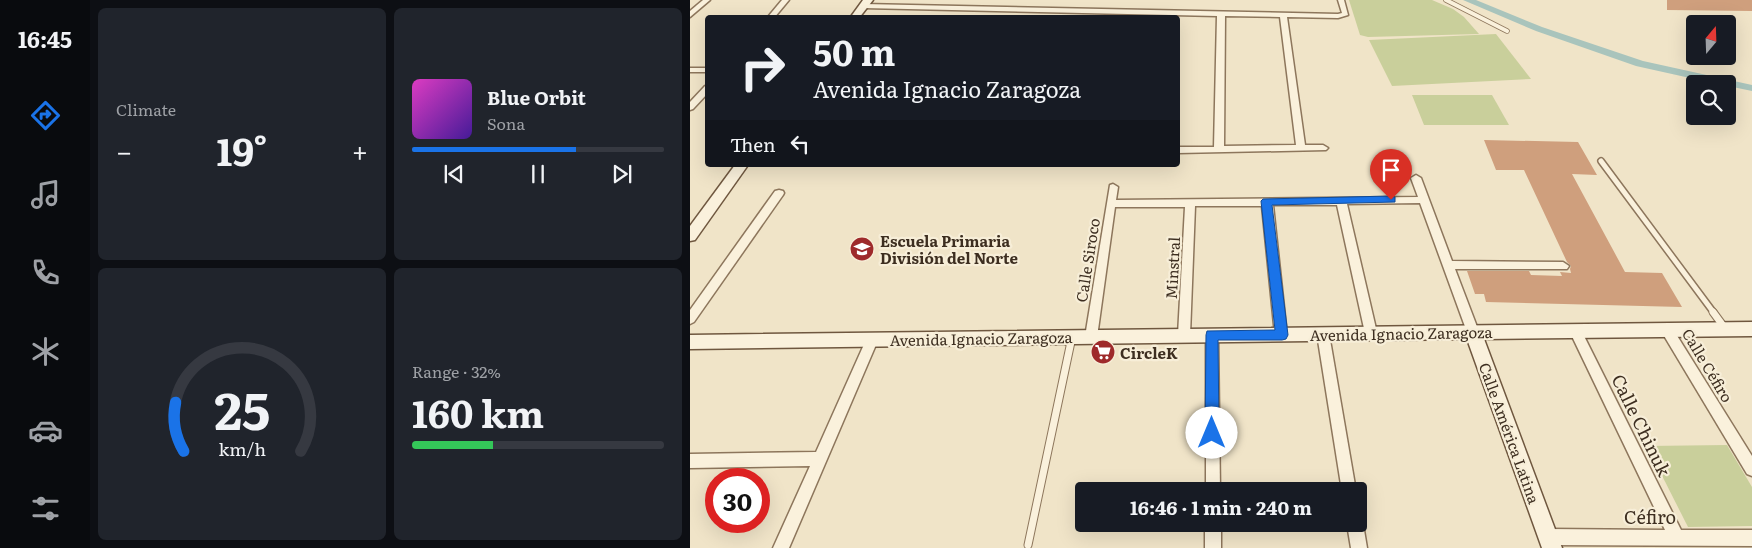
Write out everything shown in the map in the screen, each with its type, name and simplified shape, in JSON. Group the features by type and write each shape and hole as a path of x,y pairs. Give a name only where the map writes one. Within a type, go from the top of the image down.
{"main road":[{"path":"856,15 865,3"},
{"path":"690,236 741,167"},
{"name":"Avenida Ignacio Zaragoza","path":"690,342 1752,329"},
{"name":"Calle América Latina","path":"1473,332 1550,542"}],"street":[{"path":"690,15 694,8 707,0"},
{"path":"773,15 786,0"},
{"path":"865,3 1039,14 1338,16 1346,14 1341,0"},
{"path":"918,15 923,8"},
{"path":"980,15 983,9"},
{"path":"1219,149 1221,14"},
{"path":"1282,15 1300,148"},
{"path":"690,70 705,70"},
{"path":"690,107 705,91"},
{"path":"1180,150 1322,148"},
{"name":"Calle América Latina","path":"1416,178 1473,332"},
{"name":"Calle Siroco","path":"1091,337 1113,187"},
{"path":"690,319 779,193"},
{"path":"1341,200 1371,333"},
{"path":"1111,204 1424,200"},
{"path":"1266,201 1282,335"},
{"name":"Minstral","path":"1184,336 1190,202"},
{"path":"1449,265 1563,266"},
{"name":"Calle Chinuk","path":"1575,330 1676,536"},
{"name":"Calle Céfiro","path":"1667,330 1752,469"},
{"path":"1322,334 1347,482"},
{"path":"1212,335 1213,482"},
{"path":"781,548 872,340"},
{"path":"690,461 820,459"},
{"path":"1213,532 1213,548"},
{"path":"1356,532 1359,548"},
{"name":"Céfiro","path":"1550,542 1676,536 1752,538"}],"lane":[{"path":"1446,0 1507,31"},
{"path":"1602,161 1725,329"},
{"path":"1028,545 1054,430 1072,337"}],"green space":[{"path":"1349,0 1432,0 1453,9 1464,17 1479,34 1368,37 1360,35"},
{"path":"1496,34 1531,79 1392,86 1369,40"},
{"path":"1412,95 1492,95 1509,125 1424,125"},
{"path":"1727,445 1752,487 1752,526 1688,527 1647,446"}],"building":[{"path":"1667,0 1752,0 1752,11 1667,10"},
{"path":"1484,140 1578,142 1597,175 1572,174 1625,272 1662,273 1682,307 1486,302 1484,294 1475,294 1467,271 1529,271 1531,275 1562,276 1560,272 1571,273 1571,266 1567,262 1524,170 1496,170"}],"waterway":[{"path":"1468,0 1539,29 1640,64 1752,88"}],"place":[{"name":"Escuela Primaria División del Norte","path":"862,249"},
{"name":"CircleK","path":"1103,352"}],"route":[{"path":"1212,433 1212,335 1282,335 1266,201 1391,200"}]}
